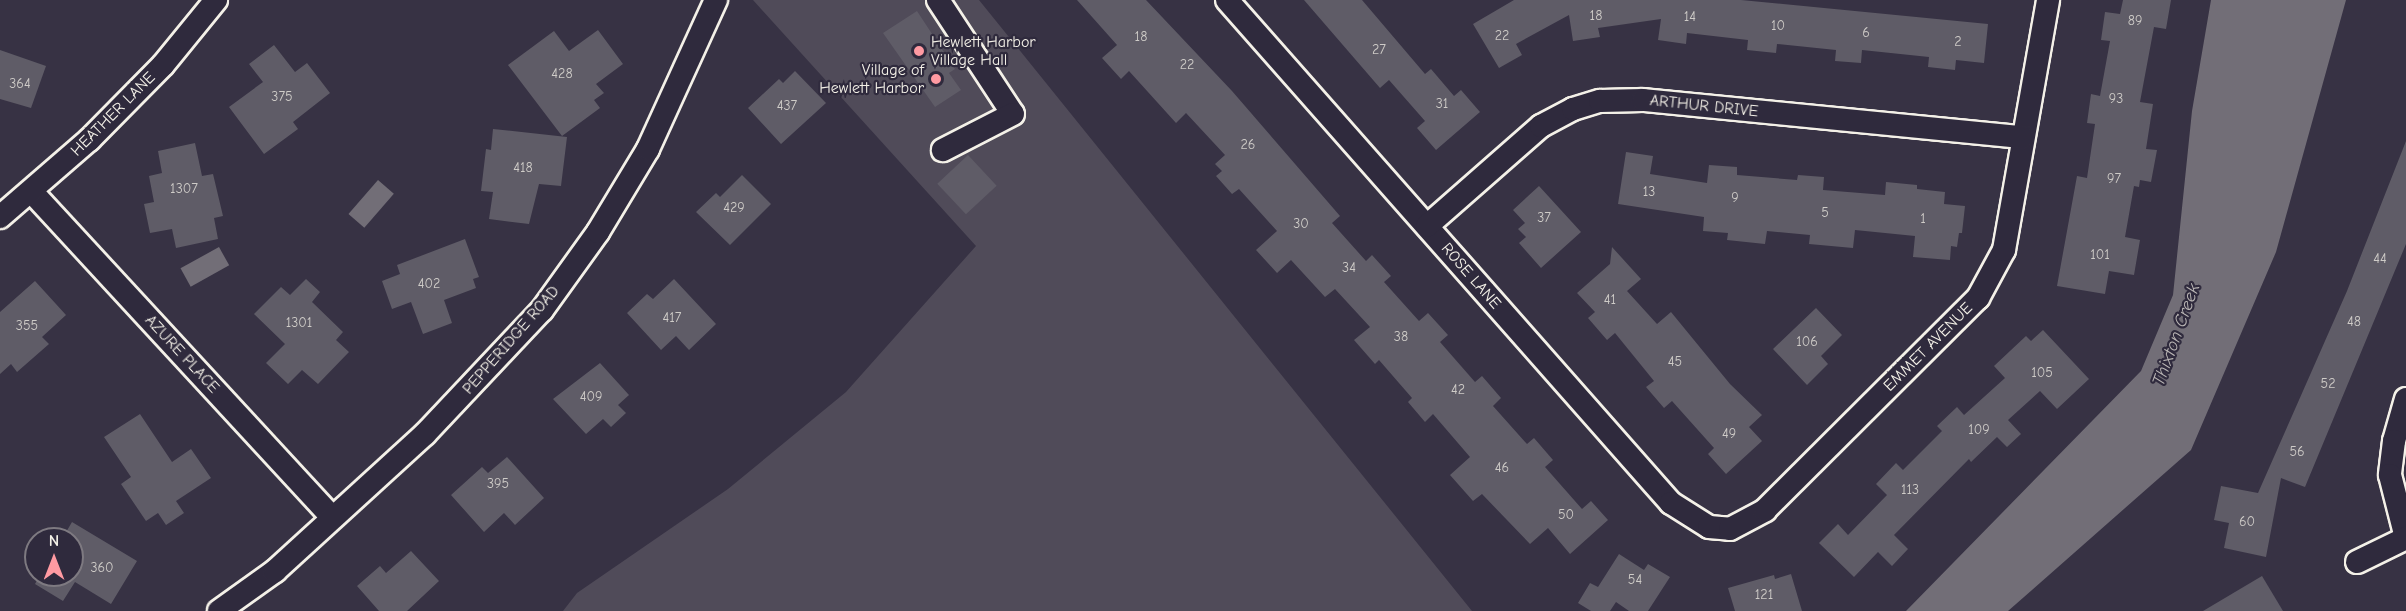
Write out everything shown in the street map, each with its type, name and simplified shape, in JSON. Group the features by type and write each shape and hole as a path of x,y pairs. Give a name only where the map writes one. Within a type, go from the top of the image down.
{"street":[{"name":"HEATHER LANE","path":"0,217 32,192 163,65 216,0"},
{"name":"PEPPERIDGE ROAD","path":"219,611 275,572 332,517 425,434 542,310 598,232 648,149 716,0"},
{"path":"939,0 1013,114 943,150"},
{"name":"ROSE LANE","path":"1227,0 1671,503 1709,528 1730,529"},
{"name":"EMMET AVENUE","path":"1730,529 1765,510 1978,298 2004,250 2048,0"},
{"name":"ARTHUR DRIVE","path":"1427,226 1541,126 1573,109 1600,101 1642,100 2023,137"},
{"name":"AZURE PLACE","path":"32,192 332,517"},
{"path":"2357,562 2406,538 2390,476 2394,441 2406,399"}],"shaded area":[{"path":"753,0 979,0 1472,611 563,611 577,593 728,489 846,392 976,246"}],"water":[{"name":"Thixton Creek","path":"2211,0 2346,0 2276,252 2191,450 2008,611 1906,611 2141,371 2173,295 2192,111"},
{"path":"378,180 394,194 364,228 348,214"},
{"path":"219,247 229,265 191,287 181,268"}],"building":[{"path":"1077,0 1146,0 1232,91 1340,216 1332,223 1366,261 1372,255 1391,276 1384,282 1419,321 1428,313 1448,335 1440,342 1475,382 1482,376 1501,398 1493,406 1527,444 1534,438 1553,460 1545,467 1582,509 1591,501 1608,520 1570,554 1548,528 1530,544 1482,494 1473,501 1450,475 1470,457 1433,414 1425,422 1408,402 1412,398 1379,360 1375,364 1354,340 1370,327 1335,289 1325,297 1291,260 1277,273 1256,250 1277,231 1239,189 1232,194 1216,176 1222,171 1215,164 1225,155 1186,113 1176,123 1129,71 1121,79 1102,58 1117,45"},
{"path":"1304,0 1362,0 1425,74 1431,69 1454,96 1461,90 1480,112 1436,150 1417,128 1425,121 1389,80 1380,88"},
{"path":"1514,0 1741,0 1988,24 1984,63 1956,60 1955,70 1928,67 1929,57 1862,50 1861,63 1835,61 1836,50 1777,44 1776,53 1747,50 1748,40 1687,33 1686,44 1658,40 1661,19 1598,28 1600,37 1573,41 1569,15 1516,44 1522,55 1499,68 1473,24"},
{"path":"2123,0 2171,0 2166,29 2154,27 2140,102 2153,104 2146,149 2157,150 2151,182 2140,180 2139,187 2134,186 2125,237 2140,240 2134,275 2109,271 2105,294 2057,286 2077,176 2087,178 2095,124 2087,123 2091,94 2100,96 2110,41 2101,40 2105,12 2120,14"},
{"name":"Hewlett Harbor Village Hall","path":"917,11 955,69 949,73 961,90 935,107 883,33"},
{"path":"598,30 623,64 596,84 604,93 594,100 600,108 562,136 508,65 554,31 569,51"},
{"path":"274,45 295,72 307,63 330,93 293,122 298,129 264,154 229,107 263,82 249,64"},
{"path":"0,50 46,66 31,108 0,99"},
{"path":"795,71 826,103 781,144 748,108 779,79 783,83"},
{"path":"493,129 567,137 561,186 539,184 529,224 489,219 493,192 481,191 486,149 491,150"},
{"path":"2406,141 2406,244 2305,487 2281,478 2266,557 2224,548 2229,523 2214,520 2221,486 2258,493 2347,291"},
{"path":"195,143 202,176 213,174 223,216 214,218 218,239 176,248 172,229 150,233 144,204 154,202 149,176 162,173 158,151"},
{"path":"1626,152 1653,156 1650,174 1707,183 1709,165 1737,167 1737,175 1797,180 1798,175 1824,177 1823,190 1885,195 1886,182 1917,185 1917,189 1945,192 1944,204 1965,206 1962,233 1959,233 1957,247 1951,246 1950,260 1913,257 1915,236 1855,230 1853,248 1809,244 1810,235 1767,231 1765,244 1727,240 1728,233 1703,231 1704,217 1618,204"},
{"path":"968,155 997,186 966,214 937,184"},
{"path":"742,175 771,204 730,245 696,212 716,193 720,197"},
{"path":"1539,186 1581,232 1541,268 1519,243 1526,237 1518,229 1525,223 1513,210"},
{"path":"465,239 479,277 473,279 476,288 444,300 452,323 423,334 411,302 392,309 382,281 400,274 397,265"},
{"path":"1612,247 1641,279 1627,291 1657,324 1671,312 1730,384 1762,415 1749,427 1762,441 1726,474 1708,454 1714,448 1672,401 1664,408 1646,387 1654,381 1615,333 1607,340 1588,318 1595,312 1577,293 1610,264"},
{"path":"306,279 320,292 312,302 343,332 336,340 349,352 318,384 302,370 288,384 266,363 285,344 254,314 281,287 290,295"},
{"path":"674,279 716,324 689,350 676,336 661,350 627,313 647,294 653,299"},
{"path":"35,281 66,315 42,337 49,344 17,372 11,364 0,374 0,312"},
{"path":"1816,308 1842,335 1821,356 1828,364 1807,385 1773,349"},
{"path":"2043,330 2089,379 2057,409 2040,391 2008,420 2021,434 2007,447 1997,437 1971,462 1969,459 1894,535 1908,549 1892,566 1878,552 1854,577 1819,543 1838,524 1848,535 1887,495 1876,484 1896,463 1903,470 1942,431 1937,426 1957,407 1964,415 2005,378 1994,366 2026,336 2031,341"},
{"path":"600,363 629,395 618,405 626,413 611,427 603,419 586,434 553,399"},
{"path":"140,414 172,462 191,449 211,478 176,501 184,513 166,525 158,513 146,521 121,484 131,477 104,437"},
{"path":"507,457 544,498 515,525 504,513 484,532 451,495 482,467 488,473"},
{"path":"72,522 80,527 69,527"},
{"path":"84,529 137,561 111,604 83,587"},
{"path":"411,551 439,581 407,611 379,611 357,586 380,566 386,573"},
{"path":"1619,554 1644,570 1648,564 1670,577 1648,611 1629,611 1616,602 1610,611 1591,611 1578,603 1590,583 1598,587"},
{"path":"1791,574 1802,611 1735,611 1728,588 1774,575 1775,579"},
{"path":"2262,576 2283,611 2203,611"},
{"path":"40,587 72,587 63,601"}],"place":[{"name":"Hewlett Harbor Village Hall","path":"919,51"},
{"name":"Village of Hewlett Harbor","path":"936,79"}]}
